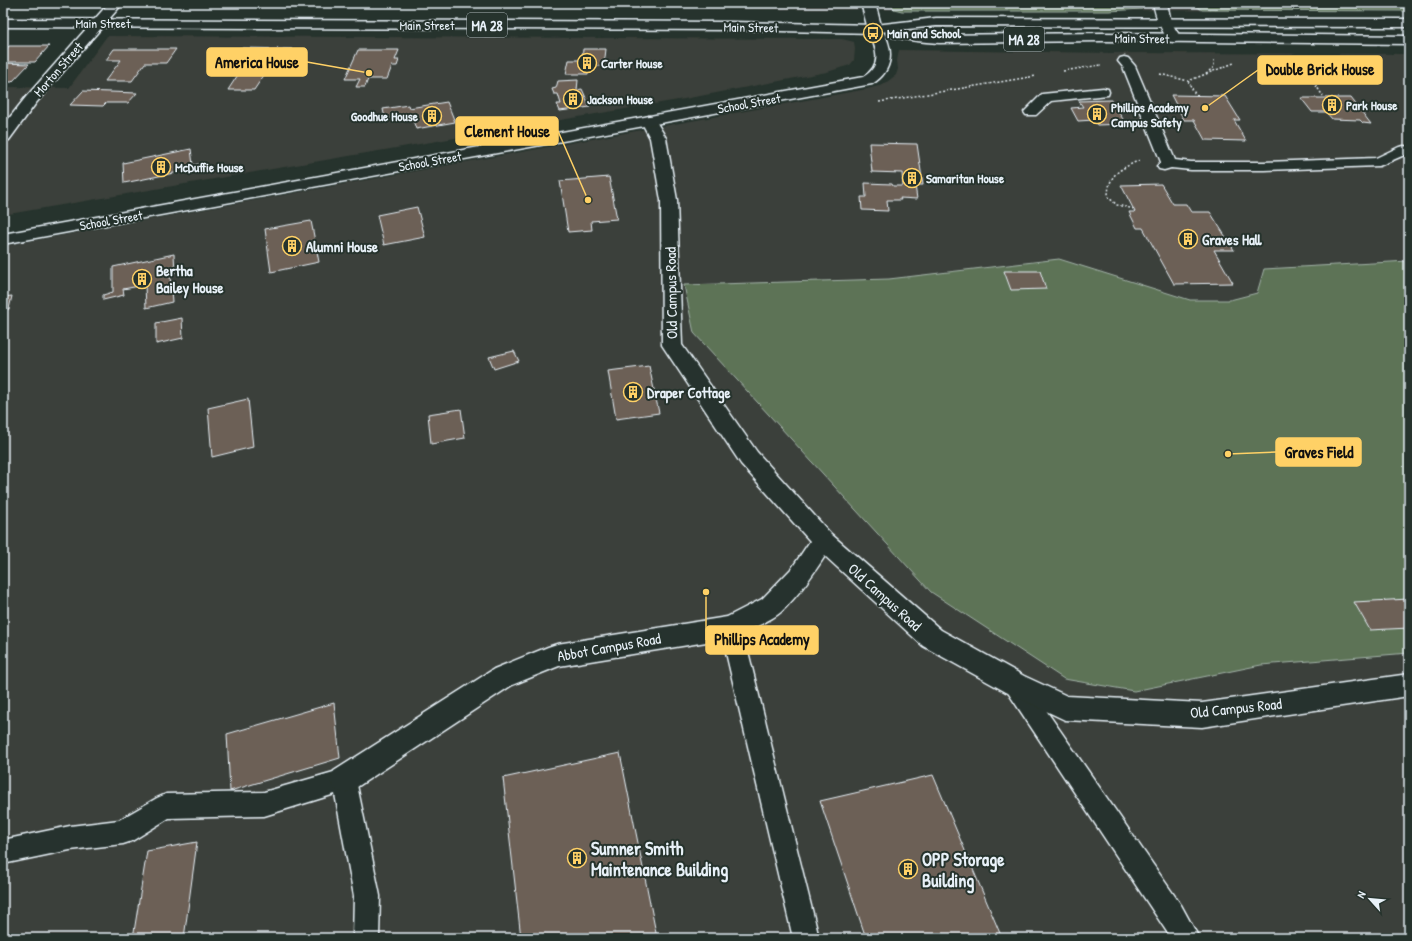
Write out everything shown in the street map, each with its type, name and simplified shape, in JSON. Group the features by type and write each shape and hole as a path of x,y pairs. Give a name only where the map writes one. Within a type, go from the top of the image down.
{"main road":[{"name":"Morton Street","path":"3,137 31,100 116,3"},
{"name":"School Street","path":"3,240 868,81 879,73 884,58 883,48 875,29 868,3"},
{"path":"1160,3 1164,22 1174,38"},
{"name":"Main Street","path":"3,23 731,26 875,29 936,22 1409,23"},
{"name":"Main Street","path":"875,29 914,37 939,40 1102,38 1409,40"},
{"name":"Old Campus Road","path":"648,121 658,138 669,200 672,345 749,458 823,540 932,638 1015,684 1065,708 1202,715 1409,685"},
{"name":"Abbot Campus Road","path":"344,780 503,677 557,655 731,627 771,606 800,575 823,540"}],"lane":[{"path":"1124,61 1129,66 1166,164 1191,166 1264,166 1379,162 1404,150"},
{"path":"1031,112 1047,97 1103,92"},
{"path":"731,627 806,938"},
{"path":"1015,684 1172,914 1186,938"},
{"path":"344,780 367,896 366,938"},
{"name":"Abbot Campus Road","path":"3,852 70,838 123,832 166,806 264,804 344,780"}],"path":[{"path":"1297,58 1323,96"},
{"path":"1207,74 1214,67 1213,59"},
{"path":"1062,72 1124,61 1144,70 1188,81 1239,61"},
{"path":"874,103 1038,76"},
{"path":"1188,81 1195,94"},
{"path":"1134,209 1117,205 1108,197 1107,187 1116,173 1143,158"}],"shaded area":[{"path":"699,3 1409,3 1409,11 699,9"},
{"path":"107,36 842,39 854,42 855,49 854,60 850,65 827,72 684,99 3,215 3,87 69,88"},
{"path":"899,50 1111,53 1409,54 1409,938 3,938 3,246 867,89 883,85 896,75 898,69 897,61"}],"green space":[{"path":"891,3 1142,3 1142,9 1109,11 902,11 894,9"},
{"path":"1191,3 1409,3 1409,11 1202,10"},
{"path":"1059,259 1190,300 1230,300 1257,293 1264,269 1409,261 1409,653 1261,665 1134,691 1064,679 931,592 694,333 684,285 889,279"}],"building":[{"path":"9,46 49,46 35,62 3,62 3,53"},
{"path":"240,48 292,49 282,66 270,66 254,90 228,90 243,67 227,67"},
{"path":"114,49 176,49 166,63 145,63 132,81 105,81 121,60 106,60"},
{"name":"Carter House","path":"583,49 606,49 604,66 589,66 588,74 566,74 569,60 582,60"},
{"path":"358,50 399,50 395,60 399,60 397,66 392,66 387,79 368,79 365,87 356,87 360,79 345,79"},
{"path":"3,63 29,64 12,82 3,82"},
{"name":"Jackson House","path":"578,80 577,90 582,89 590,107 560,111 557,104 561,104 558,94 554,94 552,89 556,88 558,81"},
{"path":"83,91 137,93 128,103 106,103 103,106 70,105"},
{"path":"1171,95 1225,96 1240,120 1234,120 1246,141 1205,140 1194,120 1184,120"},
{"name":"Park House","path":"1301,98 1351,98 1371,124 1363,123 1360,120 1332,119 1326,112 1312,112"},
{"name":"Phillips Academy Campus Safety","path":"1111,100 1126,124 1097,125 1094,120 1078,121 1071,108 1083,107 1079,101"},
{"name":"Goodhue House","path":"447,102 455,122 416,129 411,114 385,119 383,109 408,105 409,108"},
{"name":"Samaritan House","path":"869,143 917,144 923,185 915,185 917,199 900,198 901,200 887,200 888,211 862,210 861,197 866,197 865,183 903,186 902,173 872,172"},
{"name":"McDuffie House","path":"191,149 193,165 199,164 199,168 124,183 123,163"},
{"path":"609,177 617,219 591,221 592,230 568,232 560,181"},
{"name":"Graves Hall","path":"1161,184 1173,204 1186,204 1191,212 1210,212 1234,250 1214,250 1233,283 1174,284 1143,228 1137,228 1129,212 1135,212 1121,185"},
{"path":"417,207 425,237 384,245 377,215"},
{"name":"Alumni House","path":"311,221 319,262 271,272 265,229"},
{"name":"Bertha Bailey House","path":"174,254 175,273 170,274 172,302 146,308 145,285 123,289 124,295 103,300 103,295 113,292 113,267"},
{"path":"1004,271 1040,271 1046,289 1011,290"},
{"path":"12,296 9,309 3,310 3,297"},
{"path":"182,318 183,338 156,344 156,323"},
{"path":"514,351 519,361 494,369 489,357"},
{"name":"Draper Cottage","path":"649,366 659,413 616,419 608,371"},
{"path":"248,399 253,447 212,457 208,408"},
{"path":"461,409 465,438 431,444 428,414"},
{"path":"1409,599 1409,628 1370,630 1354,602"},
{"path":"334,703 340,758 230,791 227,734"},
{"name":"Sumner Smith Maintenance Building","path":"620,753 657,938 521,938 503,778"},
{"name":"OPP Storage Building","path":"933,775 1002,938 866,938 820,801"},
{"path":"197,842 184,938 133,938 147,851"}],"place":[{"name":"Main and School","path":"873,33"},
{"name":"Carter House","path":"587,63"},
{"name":"America House","path":"369,73"},
{"name":"Jackson House","path":"573,99"},
{"name":"Park House","path":"1332,105"},
{"name":"Double Brick House","path":"1205,108"},
{"name":"Phillips Academy Campus Safety","path":"1097,114"},
{"name":"Goodhue House","path":"432,116"},
{"name":"McDuffie House","path":"161,167"},
{"name":"Samaritan House","path":"912,178"},
{"name":"Clement House","path":"588,200"},
{"name":"Graves Hall","path":"1188,239"},
{"name":"Alumni House","path":"292,246"},
{"name":"Bertha Bailey House","path":"142,279"},
{"name":"Draper Cottage","path":"633,392"},
{"name":"Graves Field","path":"1228,454"},
{"name":"Phillips Academy","path":"706,592"},
{"name":"Sumner Smith Maintenance Building","path":"577,858"},
{"name":"OPP Storage Building","path":"908,869"}]}
